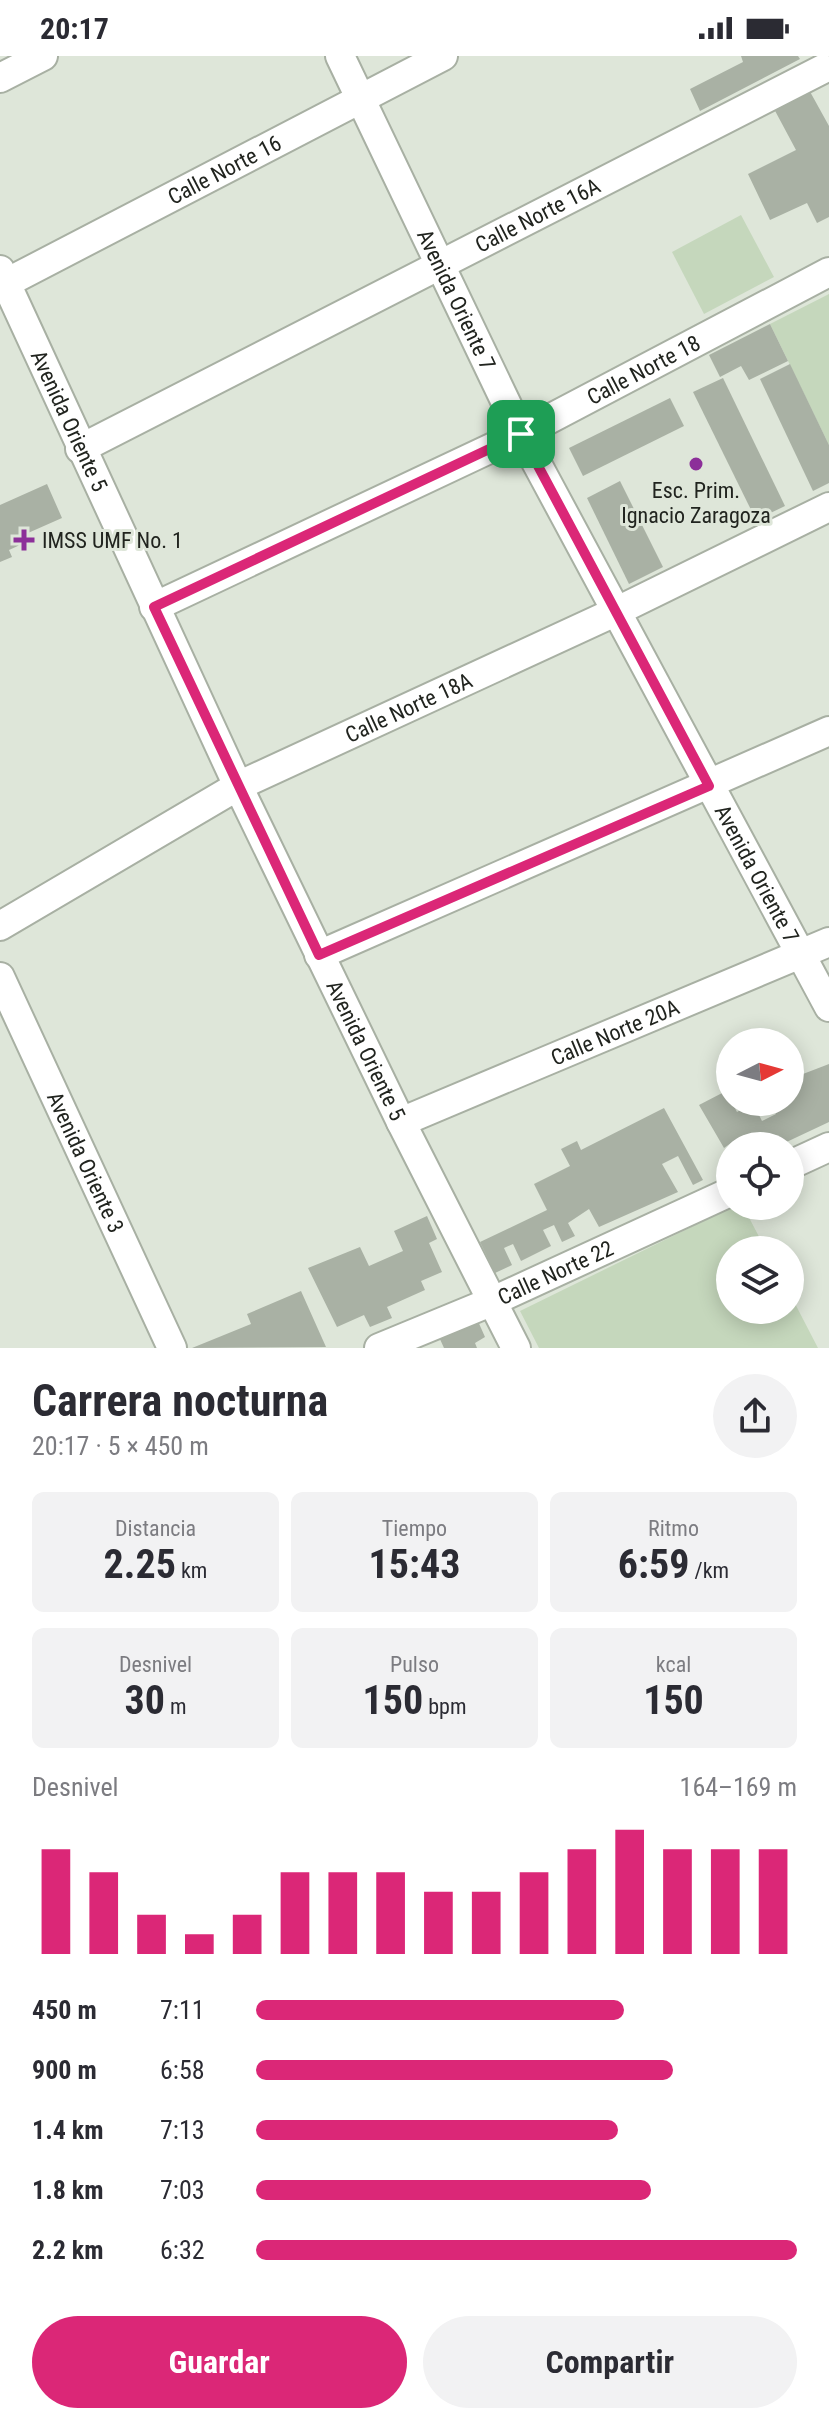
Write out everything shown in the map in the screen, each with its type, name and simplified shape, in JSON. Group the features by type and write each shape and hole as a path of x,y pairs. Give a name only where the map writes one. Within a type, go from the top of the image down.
{"street":[{"path":"0,78 43,56"},
{"name":"Avenida Oriente 7","path":"340,56 521,434 829,1007"},
{"name":"Calle Norte 16","path":"3,276 443,56"},
{"name":"Calle Norte 16A","path":"80,449 823,69"},
{"name":"Calle Norte 18","path":"154,607 521,434 829,272"},
{"name":"Avenida Oriente 5","path":"3,276 80,449 238,786 401,1122 516,1348"},
{"name":"Calle Norte 18A","path":"0,926 238,786 615,612 829,507"},
{"path":"319,955 829,731"},
{"name":"Calle Norte 20A","path":"401,1122 829,942"},
{"name":"Avenida Oriente 3","path":"0,977 172,1348"},
{"path":"804,1159 829,1147"},
{"name":"Calle Norte 22","path":"379,1348 493,1301 716,1198"}],"green space":[{"path":"741,215 774,277 704,314 672,252"},
{"path":"829,294 829,445 770,324"},
{"path":"716,1215 716,1220 750,1220 759,1236 716,1236 716,1324 804,1324 804,1321 818,1348 539,1348 520,1311"}],"building":[{"path":"741,56 798,56 800,59 700,111 690,89 743,62"},
{"path":"808,88 829,126 829,217 817,223 807,203 770,220 748,174 796,150 773,107"},
{"path":"770,324 788,361 749,380 741,366 720,377 709,355"},
{"path":"790,364 829,445 829,483 813,491 760,379"},
{"path":"723,378 785,506 756,520 693,392"},
{"path":"670,398 684,426 583,476 569,448"},
{"path":"620,481 663,567 629,584 587,498"},
{"path":"47,484 62,518 28,533 31,540 9,550 12,557 0,562 0,505"},
{"path":"829,1064 829,1122 804,1134 716,1134 699,1105 716,1096 716,1116 760,1116 762,1121 772,1116 804,1116 804,1074"},
{"path":"664,1108 703,1180 693,1185 678,1156 662,1164 678,1192 599,1227 589,1209 568,1223 575,1236 562,1242 554,1225 543,1230 551,1246 521,1261 513,1244 504,1248 512,1265 495,1273 480,1242 547,1210 534,1184 570,1166 561,1149 577,1141 581,1150"},
{"path":"427,1216 437,1239 429,1243 442,1272 421,1281 425,1290 387,1307 392,1318 370,1327 364,1315 337,1327 308,1268 360,1247 369,1266 403,1251 394,1231"},
{"path":"301,1291 326,1347 192,1348 251,1324 247,1314"},
{"path":"477,1319 485,1337 475,1343 477,1348 444,1348 439,1337"}],"place":[{"name":"Esc. Prim. Ignacio Zaragoza","path":"696,464"},
{"name":"IMSS UMF No. 1","path":"24,540"}],"route":[{"path":"521,434 709,786 319,955 154,607 521,434"}]}
